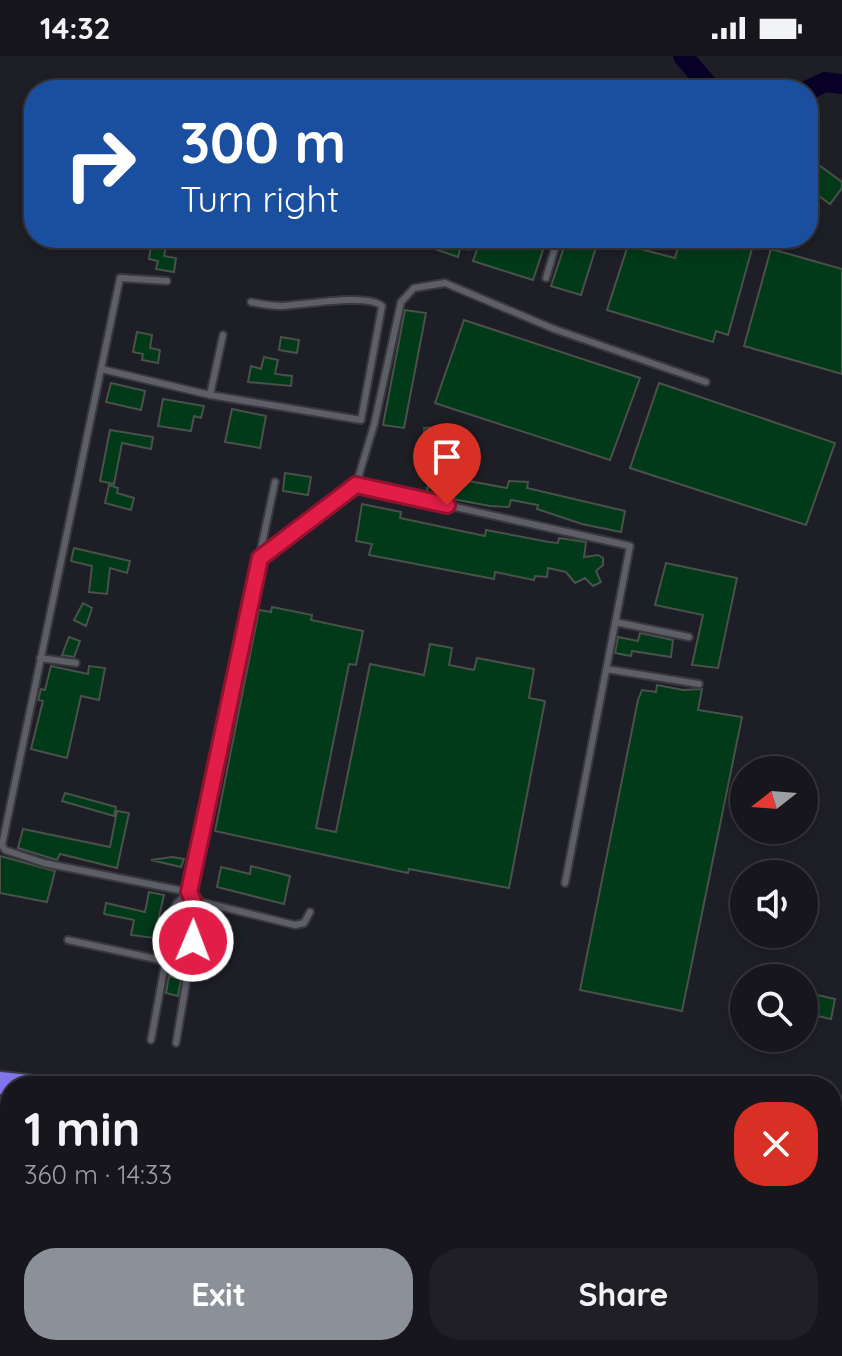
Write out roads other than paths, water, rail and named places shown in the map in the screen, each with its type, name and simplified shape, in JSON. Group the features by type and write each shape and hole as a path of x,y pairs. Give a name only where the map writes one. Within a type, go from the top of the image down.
{"lane":[{"path":"546,278 555,248"},
{"path":"167,281 120,278 4,830 5,850 44,863 189,892 202,902 295,925 304,923 310,912"},
{"path":"260,558 356,485 374,425 401,302 414,288 445,283 554,329 706,382"},
{"path":"101,369 210,395 361,420 382,306 376,301 361,300 278,306 251,302"},
{"path":"210,395 223,335"},
{"path":"151,1040 176,904 189,892 275,482"},
{"path":"356,485 630,546 565,883"},
{"path":"615,622 689,637"},
{"path":"40,658 76,663"},
{"path":"606,669 699,684"},
{"path":"176,1043 198,912 189,892"},
{"path":"68,940 165,961 189,970"}],"waterway":[{"path":"683,56 703,80"},
{"path":"818,85 825,82 842,84"}]}
